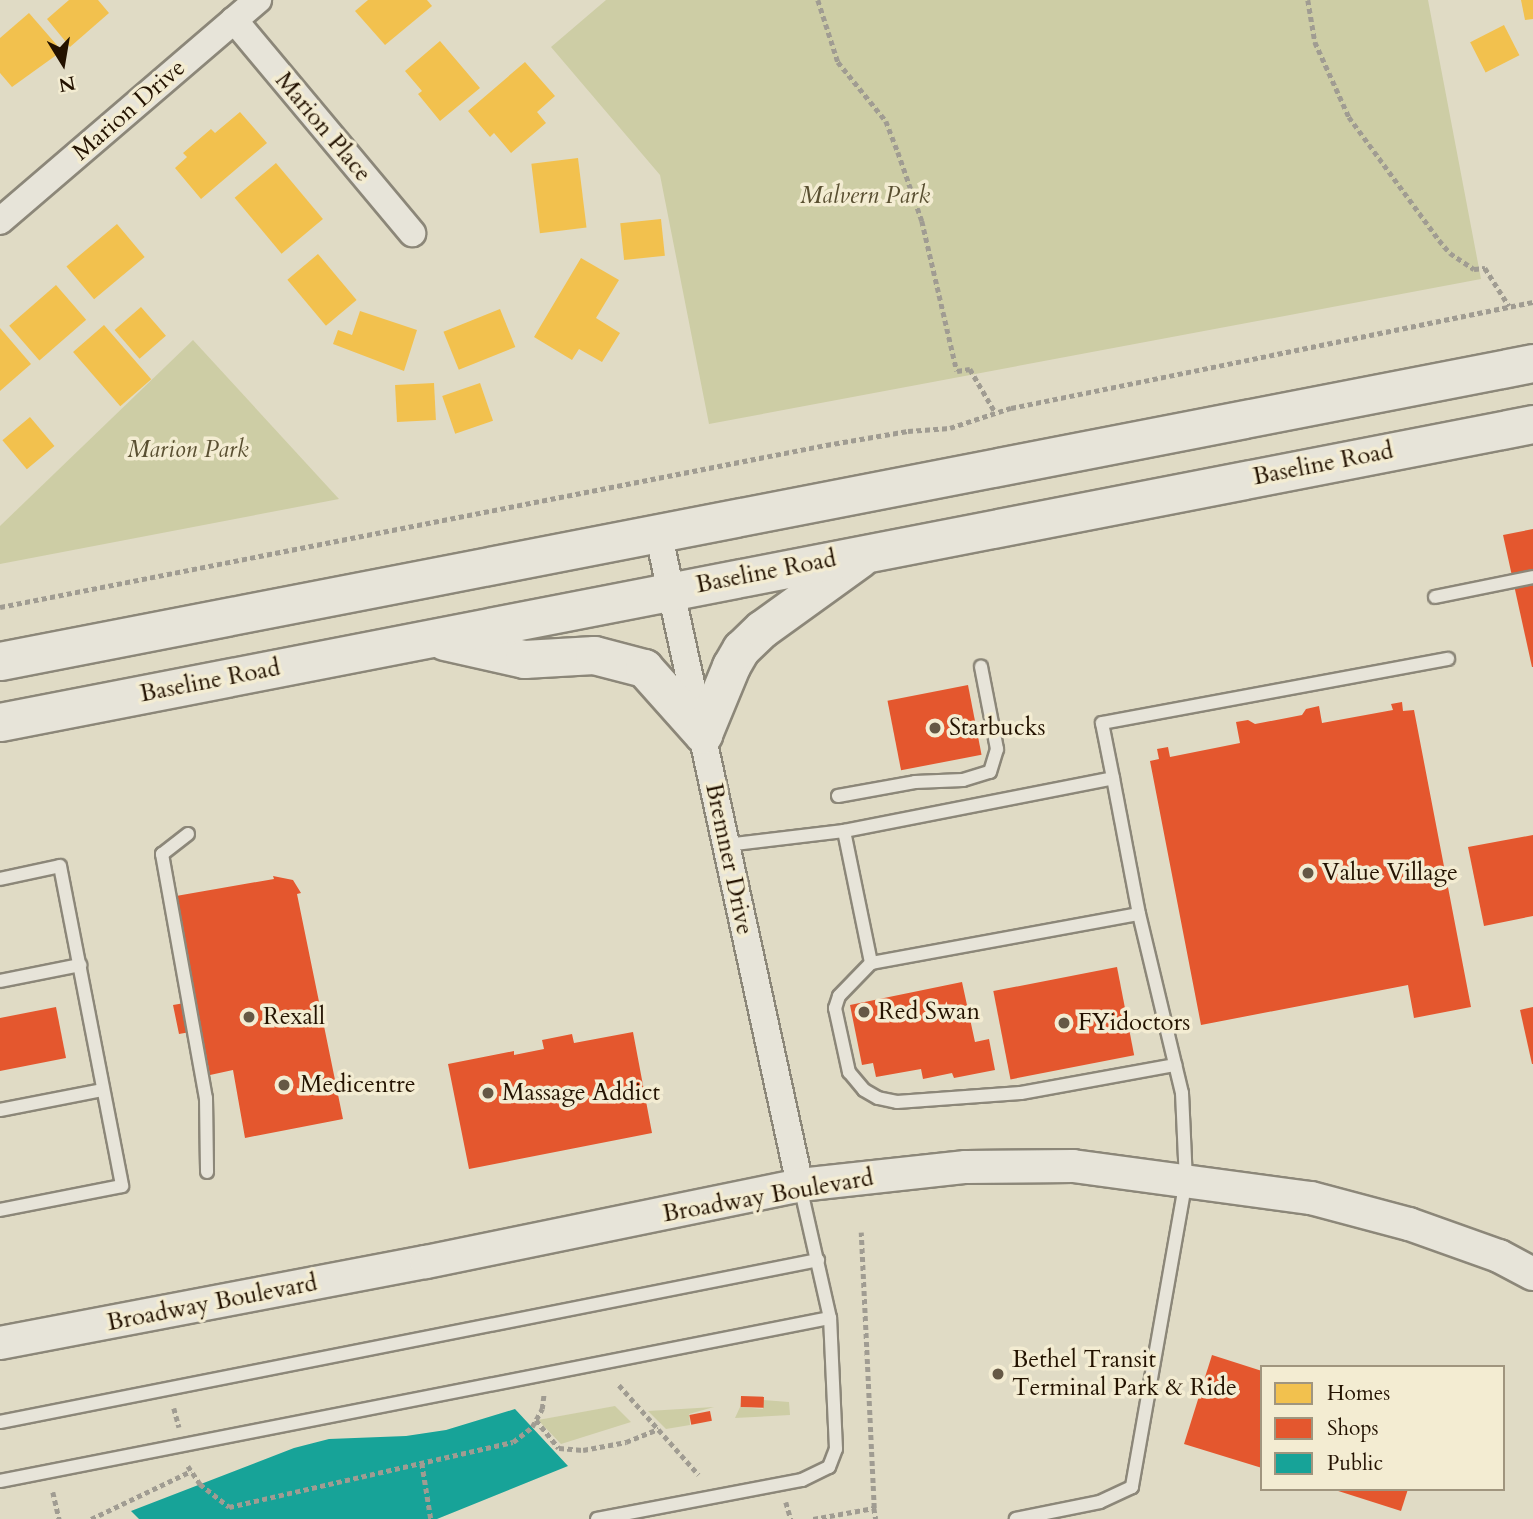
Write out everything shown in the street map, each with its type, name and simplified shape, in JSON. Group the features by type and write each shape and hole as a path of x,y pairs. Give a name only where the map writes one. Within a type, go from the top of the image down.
{"main road":[{"path":"0,662 1533,363"},
{"name":"Baseline Road","path":"0,722 1533,424"},
{"path":"430,638 524,659 594,655 644,668 703,734 731,666 741,649 762,629 867,553"}],"street":[{"name":"Marion Drive","path":"0,221 258,0"},
{"name":"Marion Place","path":"234,20 412,233"},
{"name":"Bremner Drive","path":"659,532 669,591 703,734 800,1185"},
{"name":"Broadway Boulevard","path":"0,1343 413,1265 800,1185 979,1167 1073,1166 1311,1199 1409,1224 1499,1256 1533,1274"}],"lane":[{"path":"1435,597 1533,577"},
{"path":"1016,1519 1100,1502 1132,1487 1186,1180 1182,1093 1139,914 1102,723 1448,659"},
{"path":"838,796 915,782 963,780 990,772 997,749 981,667"},
{"path":"726,845 844,831 1113,778"},
{"path":"844,831 871,963"},
{"path":"188,834 162,854 206,1098 206,1172"},
{"path":"0,879 60,866 122,1186 0,1210"},
{"path":"1139,914 871,963 839,996 835,1008 849,1072 864,1090 878,1098 897,1102 1021,1093 1175,1065"},
{"path":"0,981 80,965"},
{"path":"0,1110 103,1090"},
{"path":"597,1519 802,1480 829,1467 836,1449 830,1318 800,1185"},
{"path":"0,1422 818,1260"},
{"path":"0,1481 830,1318"}],"path":[{"path":"818,0 838,62 886,121 898,152 922,221 957,372 970,369 995,412"},
{"path":"1308,0 1315,42 1349,117 1450,253 1474,269 1485,268 1509,306"},
{"path":"0,607 826,445 908,431 950,428 995,412 1533,302"},
{"path":"861,1232 876,1519"},
{"path":"200,1484 229,1507 513,1442 532,1427 536,1420 545,1396 541,1374"},
{"path":"619,1385 699,1475"},
{"path":"536,1420 559,1448 583,1450 626,1442 658,1429"},
{"path":"422,1463 431,1519"},
{"path":"91,1519 191,1471"},
{"path":"52,1491 59,1519"},
{"path":"813,1519 874,1508"}],"green space":[{"name":"Malvern Park","path":"606,0 1428,0 1481,279 709,424 660,175 551,47"},
{"name":"Marion Park","path":"193,340 339,499 0,564 0,526"},
{"path":"763,1400 789,1402 790,1415 735,1418 740,1407 763,1409"},
{"path":"615,1406 631,1422 561,1444 538,1420"},
{"path":"714,1407 689,1414 690,1425 666,1429 648,1411"}],"building: Homes":[{"path":"69,0 98,0 109,13 70,47 47,19"},
{"path":"368,0 427,0 432,6 385,45 355,11"},
{"path":"1521,0 1533,0 1533,19 1525,20"},
{"path":"29,13 62,51 12,87 0,73 0,38"},
{"path":"1504,25 1519,55 1486,73 1470,42"},
{"path":"440,41 480,88 440,121 418,94 422,91 405,71"},
{"path":"525,62 555,96 537,112 546,123 511,153 494,133 490,137 468,111"},
{"path":"240,112 267,143 201,199 175,168 187,157 183,153 211,129 215,133"},
{"path":"578,158 587,227 540,233 531,164"},
{"path":"276,163 323,219 282,254 235,198"},
{"path":"661,219 665,256 624,260 620,223"},
{"path":"117,224 145,257 94,299 66,266"},
{"path":"318,254 357,300 326,326 287,280"},
{"path":"581,258 619,280 596,318 620,333 602,362 579,349 572,360 534,337"},
{"path":"56,285 86,320 39,360 9,326"},
{"path":"141,307 166,336 140,359 115,330"},
{"path":"500,309 515,347 459,370 443,332"},
{"path":"360,311 417,330 404,371 333,344 338,330 352,335"},
{"path":"104,325 151,379 120,406 73,352"},
{"path":"0,328 31,364 0,391"},
{"path":"434,383 436,420 397,422 395,385"},
{"path":"480,383 493,421 455,434 442,396"},
{"path":"30,417 54,446 27,469 2,440"}],"building: Shops":[{"path":"1533,529 1533,667 1532,667 1503,535"},
{"name":"Starbucks","path":"968,685 982,755 901,770 888,701"},
{"name":"Value Village","path":"1402,702 1403,711 1414,710 1471,1007 1414,1018 1408,985 1201,1025 1150,761 1159,759 1157,749 1168,747 1170,757 1240,743 1236,722 1248,720 1255,724 1302,715 1306,709 1319,706 1322,723 1393,710 1391,704"},
{"path":"1533,835 1533,916 1484,926 1468,847"},
{"name":"Rexall","path":"273,876 293,880 301,893 297,894 343,1119 245,1138 233,1070 210,1075 201,1030 179,1034 173,1005 196,1001 176,896 274,879"},
{"name":"FYidoctors","path":"1117,967 1134,1055 1010,1079 993,991"},
{"path":"962,982 975,1042 989,1039 995,1070 954,1078 952,1073 923,1079 921,1069 876,1077 873,1063 862,1065 850,1005"},
{"path":"56,1007 66,1058 0,1071 0,1018"},
{"path":"1533,1007 1533,1064 1532,1064 1520,1010"},
{"path":"633,1032 652,1133 469,1169 448,1064 514,1051 514,1055 544,1049 542,1040 572,1034 574,1043"},
{"path":"1212,1355 1260,1370 1260,1467 1184,1444"},
{"path":"741,1396 764,1397 764,1408 741,1407"},
{"path":"710,1411 712,1421 691,1425 689,1415"},
{"path":"1338,1491 1407,1491 1401,1511"}],"building: Public":[{"path":"515,1409 568,1466 437,1519 139,1519 131,1511 294,1448 329,1439 406,1436 446,1430"}],"place":[{"name":"Starbucks","path":"935,728"},
{"name":"Value Village","path":"1308,873"},
{"name":"Red Swan","path":"864,1012"},
{"name":"Rexall","path":"249,1017"},
{"name":"FYidoctors","path":"1064,1023"},
{"name":"Medicentre","path":"284,1085"},
{"name":"Massage Addict","path":"488,1093"},
{"name":"Bethel Transit Terminal Park & Ride","path":"998,1374"}]}
